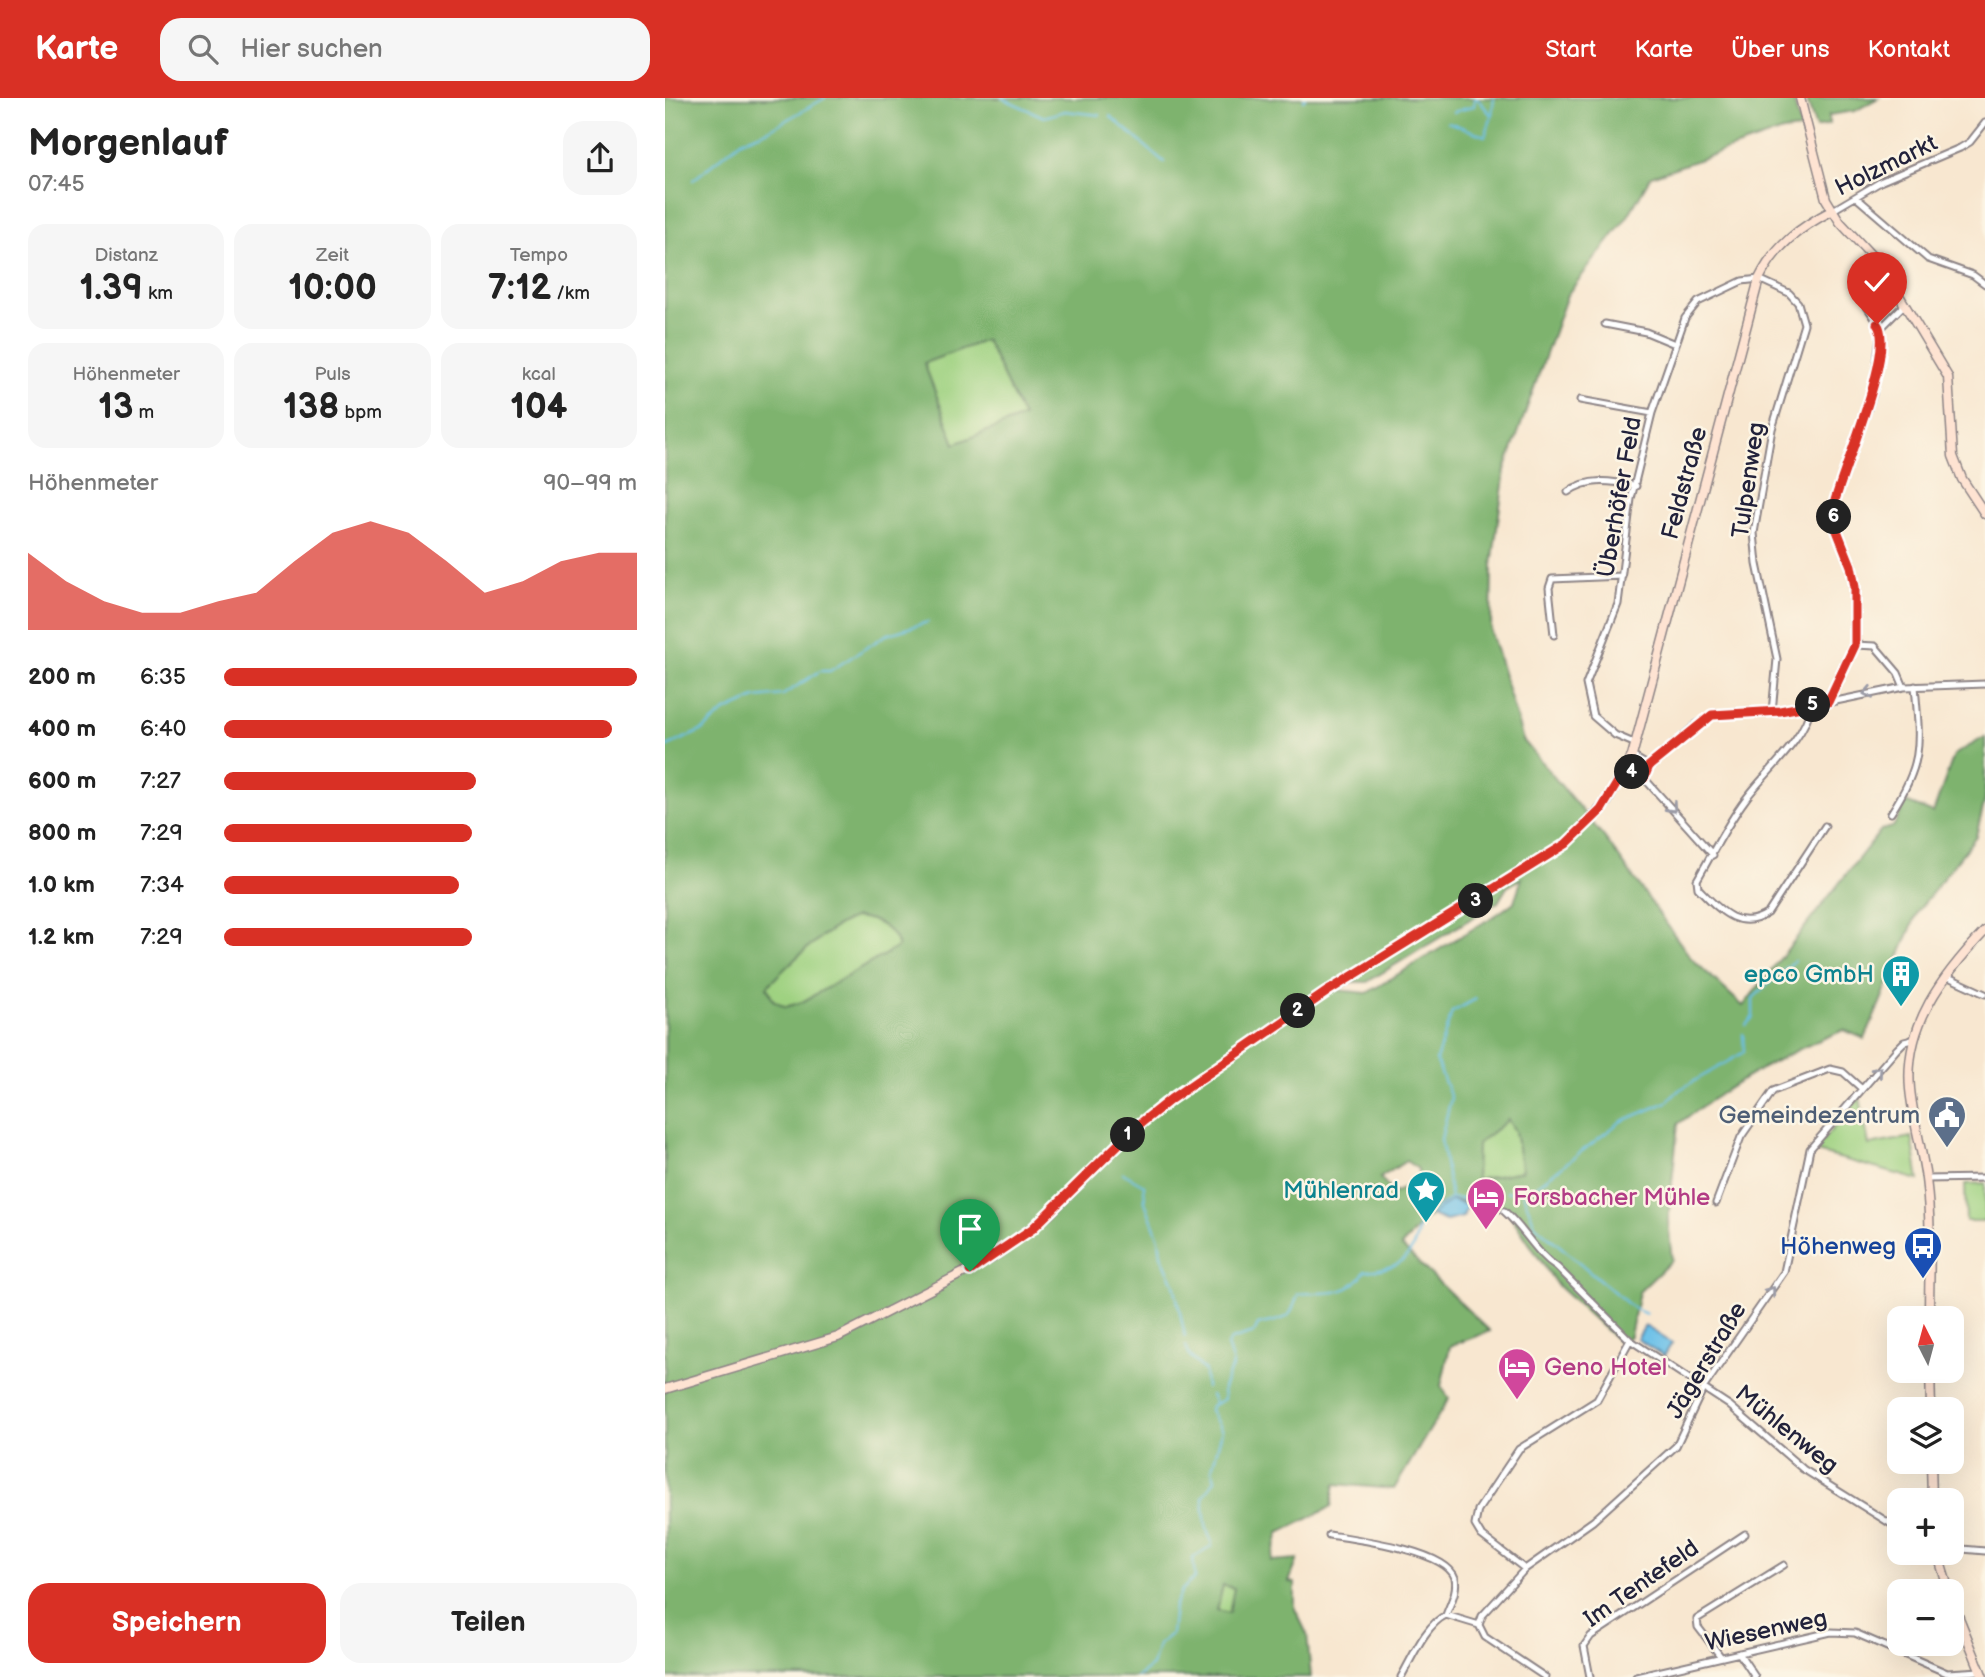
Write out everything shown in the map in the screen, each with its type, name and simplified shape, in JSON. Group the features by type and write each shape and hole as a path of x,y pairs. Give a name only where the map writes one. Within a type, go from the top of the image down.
{"main road":[{"path":"1800,98 1822,186 1833,211 1882,267 1948,377 1953,456 1962,479 1985,514"},
{"name":"Feldstraße","path":"665,1389 811,1347 852,1331 992,1258 1049,1214 1136,1127 1160,1107 1328,991 1555,853 1584,829 1612,794 1636,744 1759,279 1767,263 1787,239 1833,211"},
{"path":"1930,1306 1926,1179 1910,1089 1912,1040 1923,1012 1946,976 1985,931"},
{"path":"1964,1629 1982,1674"}],"street":[{"name":"Holzmarkt","path":"1833,211 1882,181 1960,148 1970,142 1984,126"},
{"path":"1857,198 1928,259 1972,275 1985,285"},
{"name":"Überhöfer Feld","path":"1636,744 1599,723 1590,708 1586,693 1587,676 1611,623 1652,413 1685,318 1698,302 1742,281 1759,279"},
{"name":"Tulpenweg","path":"1759,279 1789,293 1798,303 1804,324 1772,429 1754,533 1757,564 1777,659 1772,712"},
{"path":"1861,299 1881,328"},
{"path":"1828,702 1855,645 1855,587 1851,566 1834,523 1833,508 1873,394 1881,328 1905,304"},
{"path":"1605,324 1646,332 1675,344"},
{"path":"1580,400 1652,413"},
{"path":"1568,492 1580,483 1636,486"},
{"path":"1554,635 1549,588 1552,579 1622,576"},
{"path":"1855,645 1875,646 1898,673 1904,687"},
{"path":"1644,778 1649,766 1708,716 1722,712 1772,712 1904,687 1985,684"},
{"path":"1891,813 1905,790 1920,752 1916,686"},
{"path":"1811,706 1809,717 1745,800 1697,880 1698,888 1729,917 1753,920 1768,913 1825,826"},
{"path":"1632,756 1649,766"},
{"path":"1625,770 1644,778 1713,855"},
{"path":"1946,976 1985,994"},
{"name":"Jägerstraße","path":"1479,1625 1482,1616 1525,1569 1593,1521 1676,1446 1704,1387 1784,1272 1810,1149 1904,1042 1912,1040"},
{"path":"1716,1203 1741,1137 1773,1090 1830,1069 1843,1072 1862,1089"},
{"path":"1926,1179 1985,1178"},
{"name":"Mühlenweg","path":"1504,1211 1523,1230 1543,1258 1568,1278 1630,1340 1704,1387 1803,1469 1887,1522"},
{"path":"1525,1569 1481,1535 1475,1525 1478,1510 1518,1449 1597,1400 1630,1340"},
{"name":"Im Tentefeld","path":"1590,1677 1584,1646 1591,1636 1745,1534"},
{"path":"1329,1535 1411,1549 1450,1571 1455,1586 1446,1615 1439,1619 1419,1646 1401,1677"},
{"path":"1964,1549 1985,1551"},
{"path":"1721,1657 1698,1627 1697,1619 1784,1565"},
{"path":"1446,1615 1479,1625 1485,1637 1545,1677"},
{"name":"Wiesenweg","path":"1636,1677 1817,1635 1845,1632 1873,1640 1947,1673 1982,1674"},
{"path":"1739,1653 1755,1677"},
{"path":"1975,1655 1985,1656"}],"green space":[{"path":"665,98 1793,98 1801,129 1783,131 1651,176 1628,216 1567,295 1505,470 1492,565 1491,632 1523,740 1605,838 1691,958 1743,1006 1881,830 1893,827 1906,802 1933,813 1954,755 1985,737 1985,800 1976,836 1918,911 1865,1039 1844,1030 1799,1049 1737,1083 1678,1124 1668,1221 1672,1260 1639,1292 1630,1336 1621,1344 1557,1285 1505,1207 1450,1200 1440,1205 1401,1246 1490,1331 1450,1346 1441,1386 1449,1398 1394,1489 1335,1484 1331,1507 1279,1533 1271,1561 1298,1559 1289,1582 1295,1583 1295,1609 1307,1634 1311,1677 665,1677","holes":["986,340 1023,417 955,444 924,363","1522,878 1514,902 1367,993 1336,990 1350,982 1367,982 1498,902 1507,887","857,917 870,920 888,930 898,947 802,1002 786,1007 773,1000 767,987 797,957 834,928","1508,1120 1515,1131 1522,1171 1476,1180 1477,1144","1406,1161 1418,1169 1418,1179 1395,1193 1380,1178","1223,1585 1234,1588 1229,1613 1217,1610"]},
{"path":"1806,98 1878,98 1855,111 1829,115 1829,124 1816,128"},
{"path":"986,340 1023,417 955,444 924,363"},
{"path":"857,917 883,926 896,940 898,947 802,1002 785,1007 773,1000 767,986 775,977 821,937"},
{"path":"1860,1098 1869,1145 1912,1137 1919,1180 1813,1151"},
{"path":"1508,1120 1515,1131 1522,1171 1476,1180 1477,1144"},
{"path":"1985,1183 1985,1221 1966,1221 1965,1184"},
{"path":"1223,1585 1235,1587 1229,1613 1217,1610"}],"water":[{"path":"1451,1200 1467,1205 1463,1217 1446,1221 1431,1215"},
{"path":"1645,1326 1672,1343 1664,1356 1637,1339"}],"waterway":[{"path":"693,180 741,141 769,130 825,98"},
{"path":"1002,98 1044,117 1065,111 1100,115"},
{"path":"1454,112 1474,106 1475,98"},
{"path":"1448,122 1485,136 1492,116 1477,98"},
{"path":"1492,114 1494,98"},
{"path":"1110,116 1164,162"},
{"path":"665,747 703,730 724,712 755,698 783,695 820,671 830,671 886,635 928,622"},
{"path":"1746,1025 1753,1017 1753,998 1794,961"},
{"path":"1451,1198 1441,1139 1451,1098 1436,1060 1452,1012 1476,999"},
{"path":"1507,1192 1530,1191 1620,1122 1667,1102 1679,1090 1744,1052 1743,1034"},
{"path":"1123,1173 1144,1185 1145,1202 1159,1239 1161,1255 1174,1284 1185,1336"},
{"path":"1430,1214 1451,1198 1472,1200 1498,1194"},
{"path":"1523,1194 1535,1225 1633,1308 1646,1314"},
{"path":"1137,1677 1152,1666 1158,1645 1171,1634 1174,1606 1182,1590 1195,1577 1193,1558 1211,1547 1203,1497 1215,1480 1212,1469 1222,1431 1210,1410 1211,1406 1224,1399 1223,1388 1233,1364 1227,1345 1231,1340 1254,1333 1258,1325 1285,1318 1292,1310 1298,1294 1343,1290 1358,1280 1365,1271 1397,1264 1410,1253 1420,1222"},
{"path":"1186,1346 1190,1356 1205,1371 1206,1388"},
{"path":"1211,1395 1215,1403"}],"place":[{"name":"epco GmbH","path":"1901,1008"},
{"name":"Gemeindezentrum","path":"1947,1149"},
{"name":"Mühlenrad","path":"1426,1224"},
{"name":"Forsbacher Mühle","path":"1486,1231"},
{"name":"Höhenweg","path":"1923,1280"},
{"name":"Geno Hotel","path":"1517,1401"}],"route":[{"path":"970,1271 1032,1229 1136,1127 1171,1099 1328,991 1555,853 1582,831 1601,810 1625,770 1644,778 1649,766 1704,718 1712,715 1722,712 1792,710 1828,702 1838,675 1855,645 1855,587 1851,566 1834,523 1833,508 1840,479 1873,394 1881,334 1881,328 1877,324"}]}
